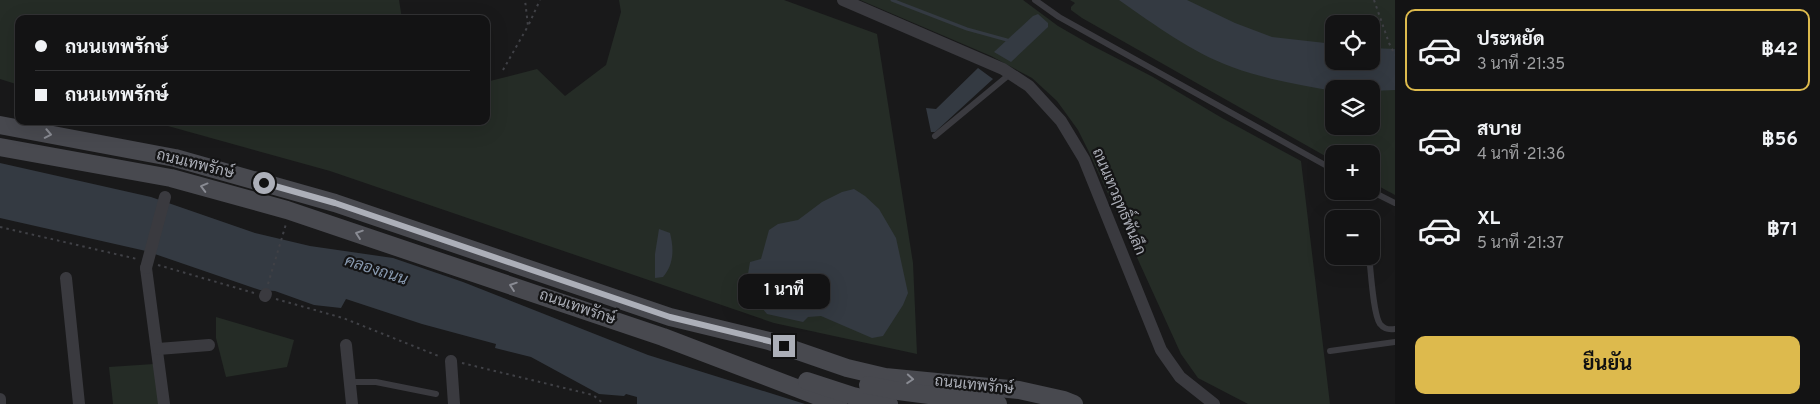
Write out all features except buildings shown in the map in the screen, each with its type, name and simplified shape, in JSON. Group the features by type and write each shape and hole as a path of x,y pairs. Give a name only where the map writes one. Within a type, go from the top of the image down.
{"main road":[{"name":"ถนนเทพรักษ์","path":"0,125 175,158 335,203 670,317 769,341 847,368 885,377 1019,390 1070,403"},
{"name":"ถนนเทพรักษ์","path":"0,147 171,178 286,210 663,337 838,404"},
{"name":"ถนนเทพรักษ์","path":"670,317 762,359 853,396 889,404"},
{"name":"ถนนเทพรักษ์","path":"663,337 898,391 998,404"}],"street":[{"name":"ถนนเทวฤทธิ์พันลึก","path":"843,0 1007,71 1029,86 1061,121 1084,159 1161,350 1180,377 1214,404"},
{"path":"164,404 148,264 171,178"},
{"path":"66,278 79,404"},
{"path":"158,348 209,345"},
{"path":"346,345 352,404"},
{"path":"451,361 454,404"},
{"path":"0,399 0,404"}],"lane":[{"path":"1035,1 1059,17 1325,165"},
{"path":"935,136 1007,71"},
{"path":"1380,196 1395,203"},
{"path":"1370,265 1376,313 1380,323 1389,330 1395,329"},
{"path":"1330,351 1395,342"},
{"path":"349,382 376,382 436,394"}],"path":[{"path":"525,0 528,26"},
{"path":"503,70 528,26 540,0"},
{"path":"1374,0 1389,43 1395,54"},
{"path":"0,227 265,295 343,318 451,361 593,395 604,404"},
{"path":"265,295 284,230"}],"shaded area":[{"path":"0,0 399,0 401,15 15,15 15,84 0,79"},
{"path":"619,0 784,0 877,34 913,263 917,354 774,323 330,171 164,125 490,125 490,81 537,69 565,96 606,65 621,12"},
{"path":"860,0 1023,0 1058,26 1153,77 1222,118 1301,161 1330,404 1248,404 1198,378 1181,354 1078,130 1057,101 1032,78 991,56"},
{"path":"1070,0 1395,0 1395,195 1380,187 1380,145 1325,145 1325,156 1082,18 1071,10 1075,3"},
{"path":"216,317 294,340 287,367 226,377 216,338"},
{"path":"154,364 159,404 113,404 109,367"}],"water":[{"path":"1119,0 1187,0 1235,23 1272,37 1325,43 1325,70 1380,70 1380,48 1395,49 1395,90 1380,91 1380,80 1325,80 1325,89 1257,75 1202,54"},
{"path":"1038,14 1048,23 1048,27 1011,62 994,52 1033,16"},
{"path":"978,68 993,79 935,132 931,132 926,108 936,109"},
{"name":"คลองถนน","path":"0,163 151,197 255,233 310,246 393,258 463,282 648,355 805,404 637,404 637,397 626,394 624,396 599,394 531,357 495,348 496,344 422,324 346,299 341,308 314,305 275,291 260,290 146,251 0,218"},
{"path":"854,189 879,209 896,238 908,293 903,305 883,336 872,338 821,316 808,317 803,322 767,314 753,290 748,274 750,262 761,259 769,230 778,224 798,220 822,202 842,192"},
{"path":"659,229 670,233 672,256 667,272 663,277 655,278 655,254"}],"waterway":[{"path":"892,0 967,29 1007,40"}],"route":[{"path":"264,183 335,203 670,317 784,346"}]}
